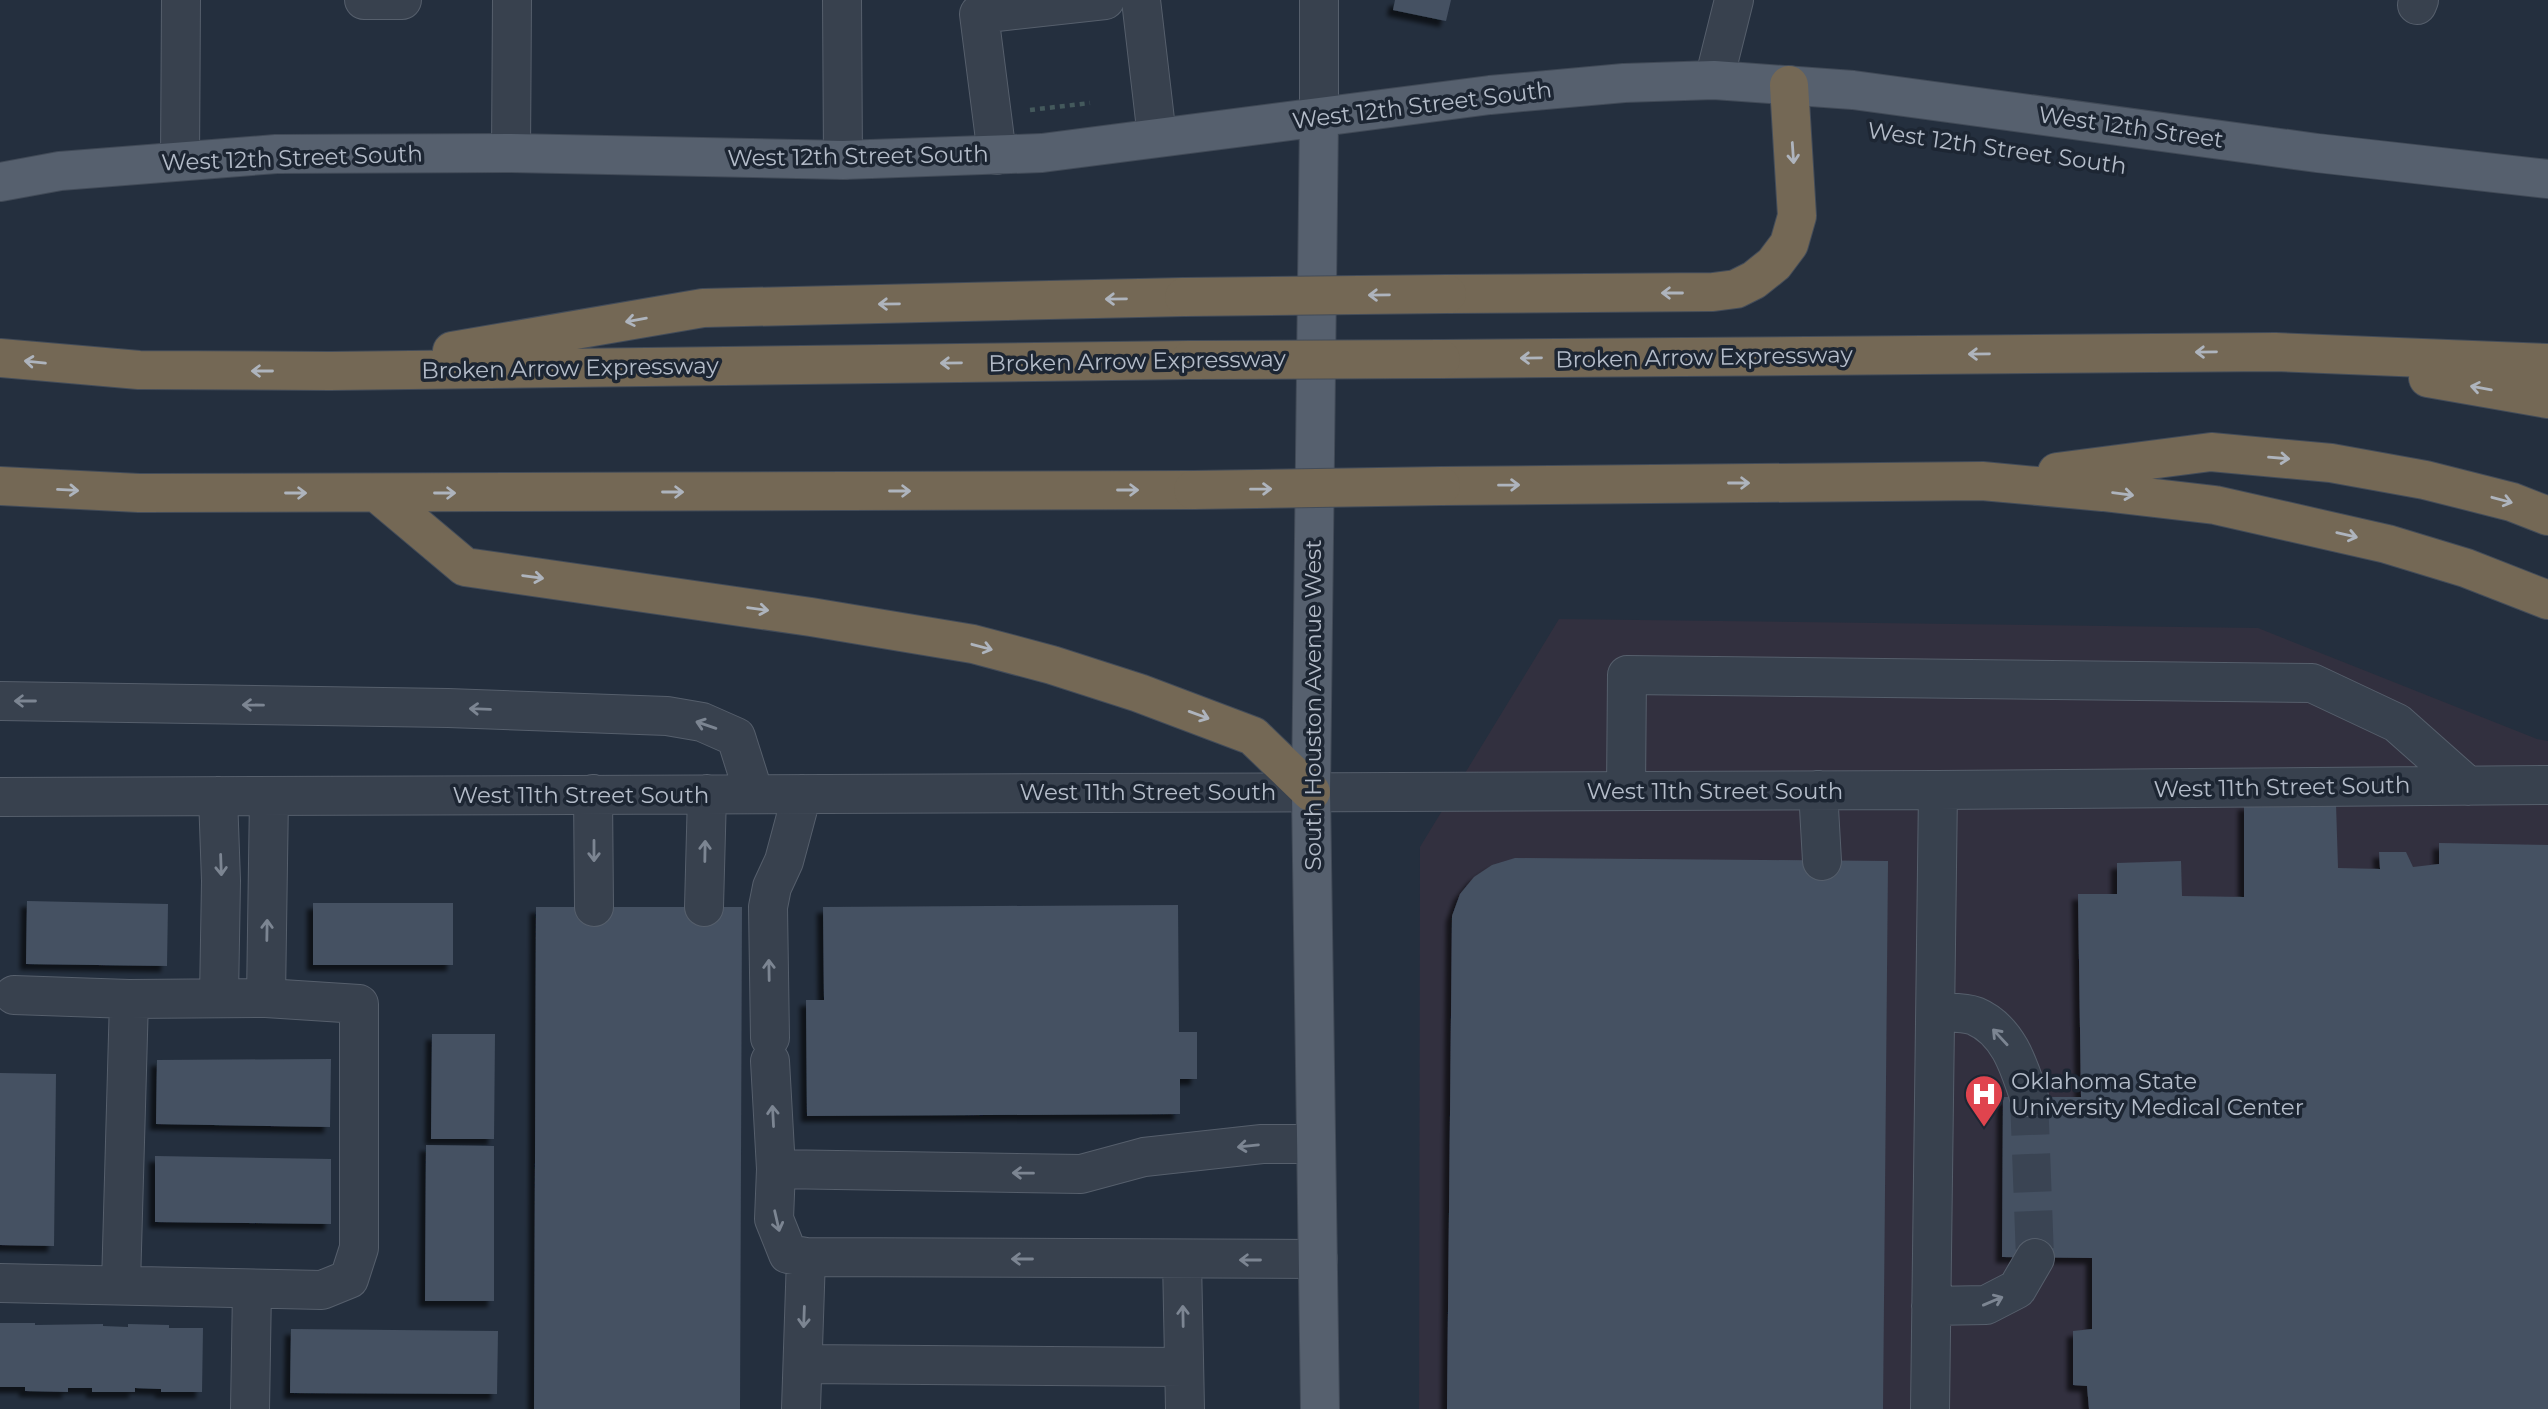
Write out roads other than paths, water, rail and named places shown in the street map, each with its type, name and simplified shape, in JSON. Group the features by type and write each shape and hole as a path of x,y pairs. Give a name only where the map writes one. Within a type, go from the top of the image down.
{"highway":[{"path":"330,371 704,308 1184,297 1713,292 1736,289 1774,264 1789,244 1797,216 1789,85"},
{"path":"2274,352 2548,363"},
{"path":"2274,352 2548,399"},
{"name":"Broken Arrow Expressway","path":"0,358 139,370 330,371 1190,360 2274,352"},
{"path":"1982,481 2211,452 2332,463 2425,480 2512,502 2548,516"},
{"path":"0,486 139,493 377,493 1193,489 1982,481 2215,505 2387,544 2466,568 2548,600"},
{"path":"377,493 465,567 811,617 973,644 1052,665 1139,693 1253,736 1311,792"}],"main road":[{"name":"West 12th Street South","path":"0,182 60,171 275,154 511,153 843,160 1042,153 1490,95 1624,83 1714,80"},
{"name":"West 12th Street","path":"1714,80 1853,90 2317,153 2548,179"},
{"name":"South Houston Avenue West","path":"1319,118 1311,792 1320,1409"}],"street":[{"path":"180,161 181,0"},
{"path":"364,0 402,0"},
{"path":"511,153 512,0"},
{"path":"842,0 843,160"},
{"path":"997,155 979,14 1105,0"},
{"path":"1141,0 1157,137"},
{"name":"South Houston Avenue West","path":"1319,0 1319,118"},
{"path":"1714,80 1734,0"},
{"path":"1626,790 1627,675 2312,683 2397,723 2468,786"},
{"path":"0,701 434,708 667,716 702,722 737,737 754,794"},
{"name":"West 11th Street South","path":"0,797 1938,790 2548,785"},
{"path":"1818,790 1822,861"},
{"path":"1930,1409 1938,790"},
{"path":"593,794 594,907"},
{"path":"704,907 707,794"},
{"path":"802,794 768,907 770,1049 776,1169 774,1219 788,1254 806,1257 1318,1259"},
{"path":"218,796 221,881 219,998"},
{"path":"266,998 269,796"},
{"path":"0,1283 322,1290 349,1279 359,1248 359,1004 266,998 129,999 14,995"},
{"path":"121,1285 129,999"},
{"path":"1936,1012 1974,1016 1997,1032 2015,1054 2029,1097"},
{"path":"776,1169 1081,1174 1144,1157 1262,1144 1316,1144"},
{"path":"801,1409 806,1257"},
{"path":"1931,1306 1986,1305 2017,1289 2035,1258"},
{"path":"1182,1260 1185,1409"},
{"path":"250,1409 252,1289"},
{"path":"803,1364 1184,1367"}],"tunnel":[{"path":"2029,1097 2035,1258"}],"place":[{"name":"Oklahoma State University Medical Center","path":"1984,1128"}]}
